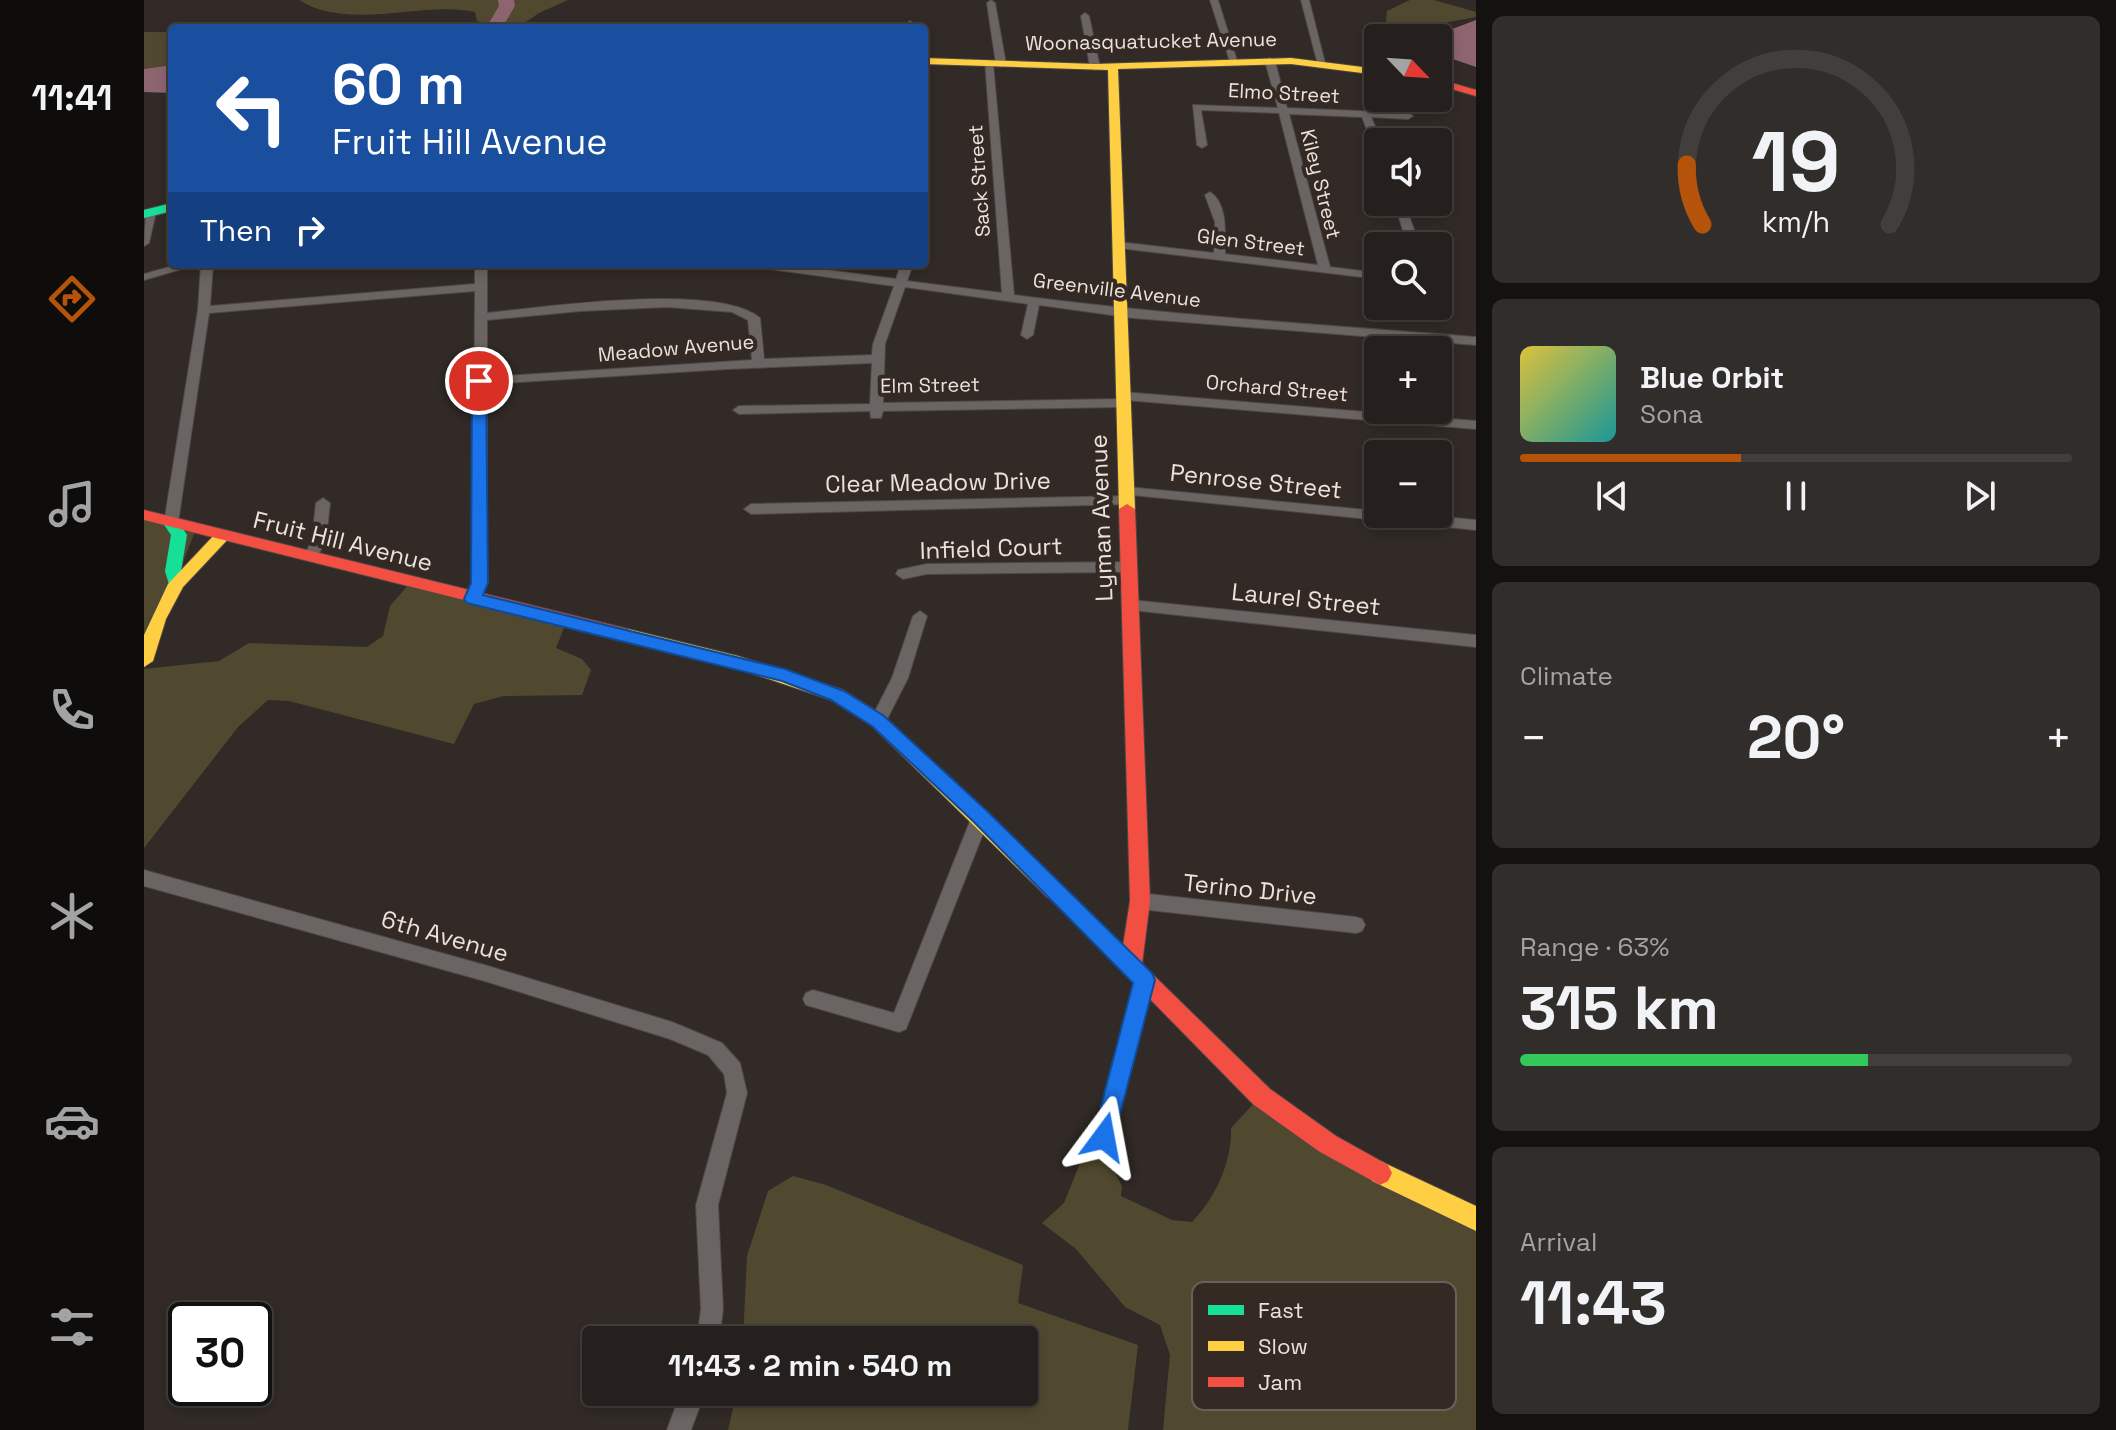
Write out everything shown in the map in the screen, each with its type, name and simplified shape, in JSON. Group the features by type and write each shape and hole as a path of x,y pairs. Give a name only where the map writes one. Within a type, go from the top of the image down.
{"street":[{"path":"1214,0 1235,62"},
{"path":"1305,0 1323,65"},
{"name":"Sack Street","path":"991,3 1008,295"},
{"path":"1085,16 1104,67"},
{"name":"Woonasquatucket Avenue","path":"928,61 1104,67 1270,61 1364,70"},
{"name":"Kiley Street","path":"1270,61 1325,269"},
{"name":"Lyman Avenue","path":"1104,67 1119,245 1140,901 1138,973 1104,1137"},
{"path":"1452,86 1476,93"},
{"name":"Elmo Street","path":"1202,145 1196,107 1408,116"},
{"path":"1366,116 1371,128"},
{"path":"1210,195 1220,222 1219,256"},
{"path":"144,243 147,213 168,208"},
{"name":"Glen Street","path":"1119,245 1364,274"},
{"path":"144,277 178,268"},
{"path":"176,584 173,571 179,535 171,523 204,310 207,268"},
{"path":"473,599 480,583 481,268"},
{"name":"Greenville Avenue","path":"786,268 1120,312 1476,341"},
{"path":"876,411 877,359 905,268"},
{"path":"204,310 481,287"},
{"path":"1027,335 1035,299"},
{"path":"482,317 646,305 716,304 745,311 754,318 758,361"},
{"name":"Meadow Avenue","path":"479,381 697,368 758,361 877,359"},
{"name":"Elm Street","path":"739,410 876,411 1122,400"},
{"name":"Orchard Street","path":"1122,400 1476,425"},
{"name":"Clear Meadow Drive","path":"751,509 1127,496"},
{"name":"Penrose Street","path":"1127,496 1476,525"},
{"path":"311,556 319,540 323,503"},
{"name":"Fruit Hill Avenue","path":"144,515 785,676 837,695 878,721 981,816 1205,1036 1228,1066 1291,1120 1365,1168 1476,1219"},
{"path":"144,661 158,619 176,584 223,536"},
{"name":"Infield Court","path":"903,574 927,569 1130,567"},
{"name":"Laurel Street","path":"1131,605 1476,641"},
{"path":"878,721 900,678 920,616"},
{"path":"813,999 899,1023 981,816"},
{"name":"6th Avenue","path":"144,878 428,957 672,1031 702,1043 727,1059 737,1081 737,1093 707,1205 712,1309 710,1326"},
{"name":"Terino Drive","path":"1140,901 1356,925"},
{"path":"679,1430 688,1406"}],"shaded area":[{"path":"299,0 568,0 523,24 486,24 477,21 475,12 455,9 364,15 319,9"},
{"path":"1410,0 1434,0 1476,12 1476,17 1437,24 1384,24 1387,11"},
{"path":"1476,20 1476,67 1452,59 1452,29"},
{"path":"144,32 168,32 168,66 144,69"},
{"path":"168,66 168,93 144,92 144,69"},
{"path":"144,515 196,529 144,660"},
{"path":"410,583 566,623 556,648 582,659 591,670 582,695 504,696 474,704 454,744 289,701 268,700 238,727 144,848 144,669 219,661 249,643 367,647 383,636 390,606"},
{"path":"1257,1100 1476,1219 1476,1430 1163,1430 1170,1355 1160,1325 1125,1307 1076,1249 1042,1223 1064,1203 1088,1143 1097,1138 1122,1186 1121,1196 1172,1220 1192,1222 1208,1202 1225,1167 1231,1128"},
{"path":"793,1176 826,1185 1023,1265 1018,1303 1138,1345 1128,1430 728,1430 734,1406 1038,1406 1038,1326 744,1326 747,1256 768,1191"}],"waterway":[{"path":"494,24 507,6 506,0"}],"traffic: fast":[{"path":"144,214 168,208"},
{"path":"171,523 179,535 173,571 176,584"}],"traffic: slow":[{"path":"928,61 1095,67 1291,61 1364,70"},
{"path":"1113,67 1127,509"},
{"path":"144,661 158,619 176,584 223,536"},
{"path":"628,635 738,662 837,695 878,721 1054,891"},
{"path":"1380,1173 1476,1219"}],"traffic: jam":[{"path":"1452,86 1476,93"},
{"path":"1127,509 1140,901 1131,966"},
{"path":"144,515 628,635"},
{"path":"1054,891 1262,1097 1328,1144 1380,1173"}],"route":[{"path":"479,381 480,583 473,599 752,666 837,695 878,721 981,816 1145,980 1104,1137"}]}
